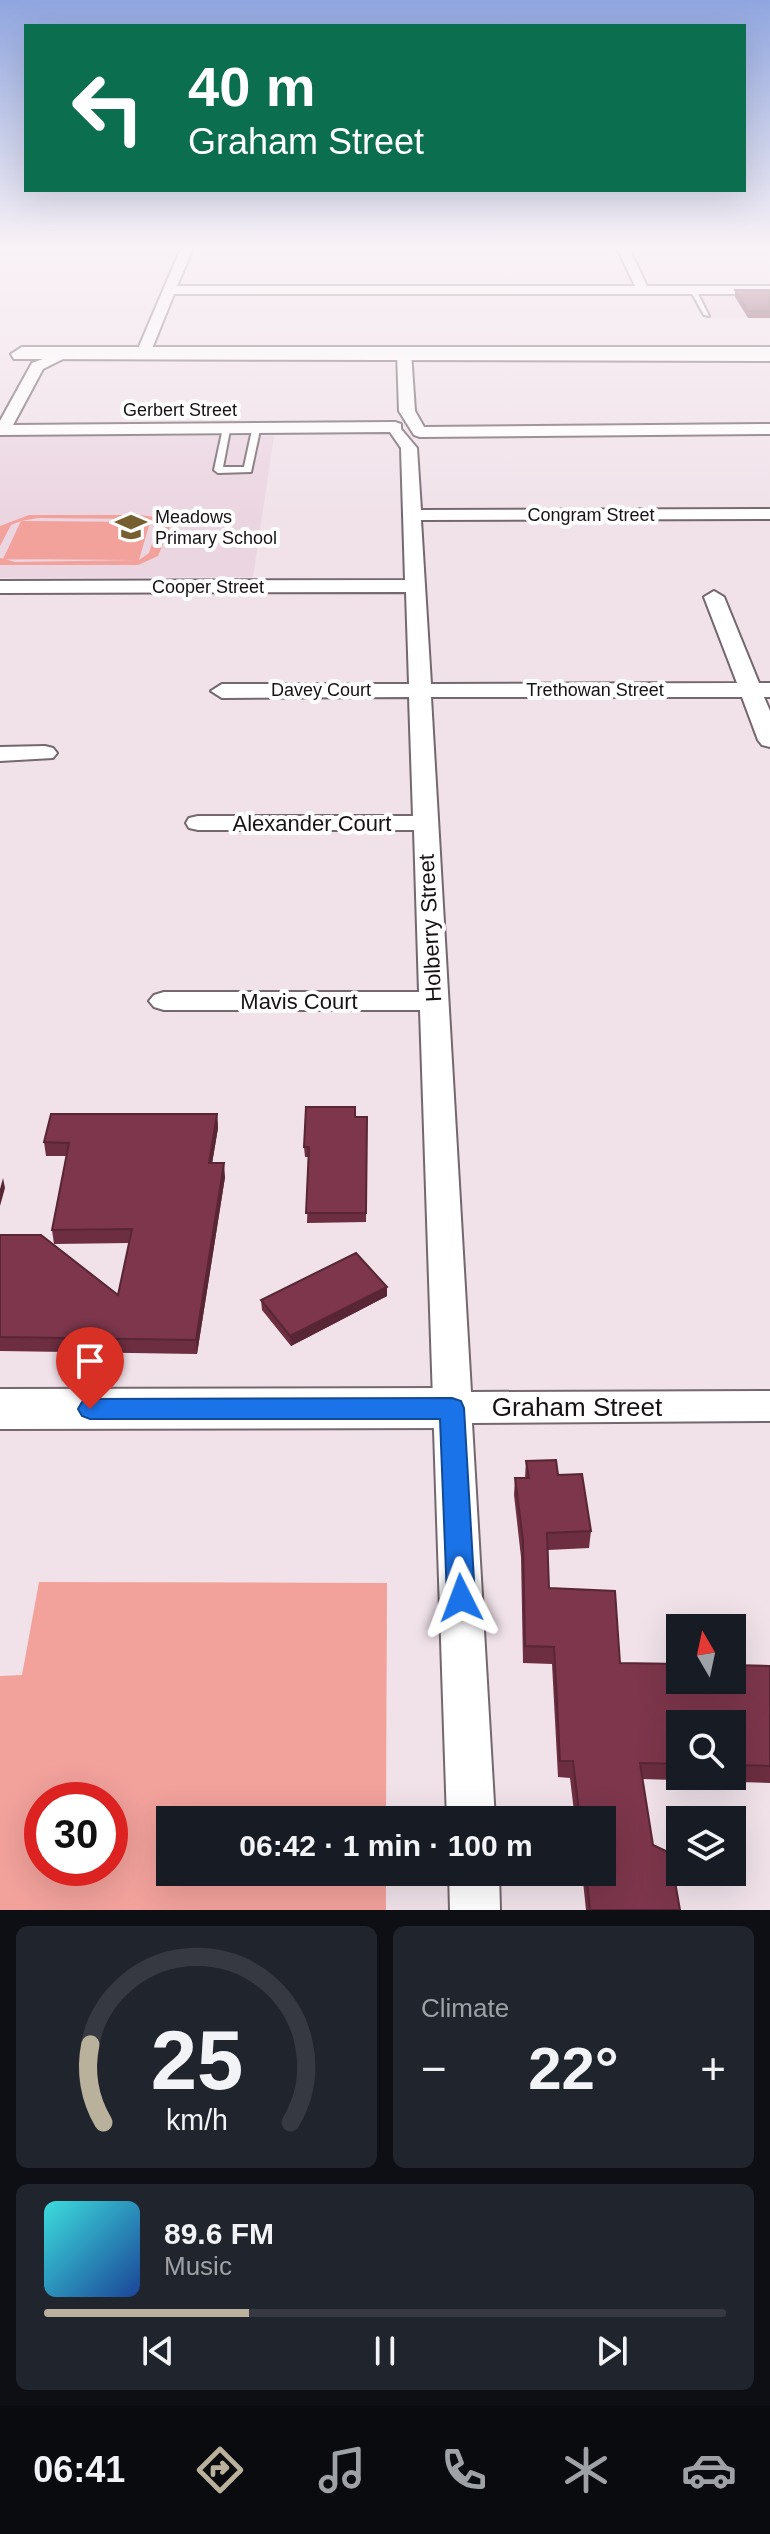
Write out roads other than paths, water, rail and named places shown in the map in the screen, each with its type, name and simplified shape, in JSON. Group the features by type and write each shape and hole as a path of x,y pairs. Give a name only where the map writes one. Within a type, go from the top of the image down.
{"main road":[{"path":"20,358 143,354"},
{"path":"20,358 143,354 770,354"}],"street":[{"path":"143,354 150,337"},
{"path":"404,354 408,431"},
{"path":"1,430 20,358"},
{"name":"Gerbert Street","path":"1,430 770,429"},
{"name":"Holberry Street","path":"408,431 470,1806"},
{"name":"Congram Street","path":"412,515 770,514"},
{"name":"Cooper Street","path":"0,587 415,586"},
{"path":"714,597 760,690 770,740"},
{"name":"Trethowan Street","path":"420,690 760,690"},
{"name":"Davey Court","path":"222,691 420,690"},
{"path":"0,754 45,753"},
{"name":"Alexander Court","path":"198,823 425,823"},
{"name":"Mavis Court","path":"164,1001 433,1001"},
{"name":"Graham Street","path":"0,1409 770,1406"},
{"path":"474,1886 475,1910"}],"lane":[{"path":"226,430 218,470 248,470 256,430"}],"place":[{"name":"Meadows Primary School","path":"131,527"}]}
